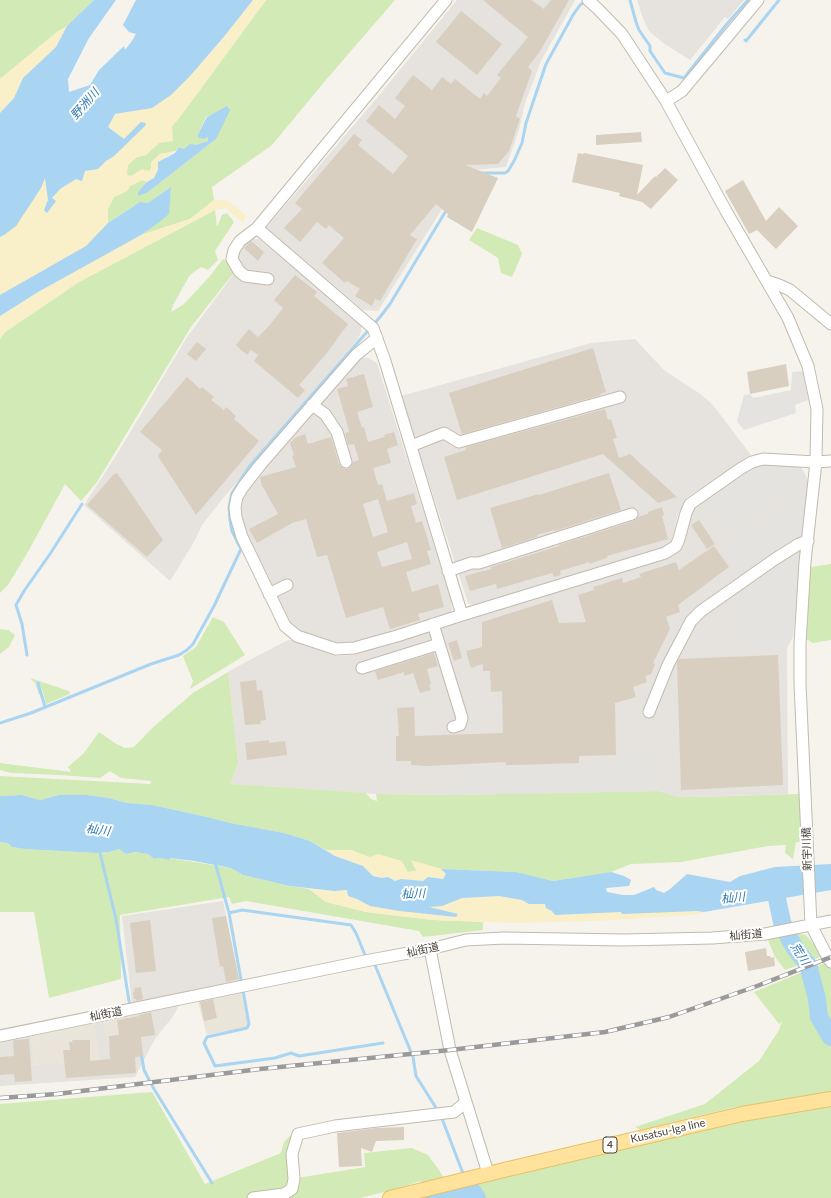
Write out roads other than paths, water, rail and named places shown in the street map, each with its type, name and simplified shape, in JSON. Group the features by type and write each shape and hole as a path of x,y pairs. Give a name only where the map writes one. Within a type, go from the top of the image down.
{"main road":[{"name":"Kusatsu-Iga line","path":"390,1198 742,1114 831,1099"}],"street":[{"path":"268,279 245,276 239,271 232,259 234,250 240,241 257,228 446,0"},
{"name":"新宇川橋","path":"588,0 622,34 666,101 726,211 788,318 808,366 817,409 816,462 800,644 800,684 809,913 811,925"},
{"path":"666,101 682,91 758,0"},
{"path":"257,228 373,330 411,446 462,615"},
{"path":"767,281 790,290 831,324"},
{"path":"373,330 356,355 243,486 237,497 235,507 236,517 242,538 285,626 296,636 336,649 354,648 665,554 676,546 690,504 752,462 764,459 816,462 831,461"},
{"path":"411,446 444,434 459,442 620,397"},
{"path":"312,405 325,414 337,432 346,462"},
{"path":"448,570 479,562 632,514"},
{"path":"649,712 668,666 691,621 701,611 775,559 799,544 808,541"},
{"path":"269,594 287,585"},
{"path":"433,624 462,718 460,725 453,727"},
{"path":"362,668 439,644"},
{"name":"杣街道","path":"0,1036 364,961 430,950 466,940 504,938 631,940 712,938 765,934 831,921"},
{"path":"811,925 831,962"},
{"path":"430,950 450,1050 488,1174"},
{"path":"253,1198 284,1194 292,1189 294,1179 292,1154 298,1134 335,1126 454,1112 466,1102"}],"water":[{"name":"野洲川","path":"94,0 116,0 89,38 68,79 69,92 90,85 99,70 124,46 125,50 132,41 136,34 129,32 123,25 136,0 253,0 222,39 190,76 171,95 152,108 115,114 108,127 124,139 141,122 146,123 145,126 114,156 98,169 85,171 82,181 76,179 60,189 52,198 56,201 47,213 44,210 48,200 45,178 41,188 16,226 0,237 0,113 14,98 23,78 56,47 67,26"},
{"path":"227,106 230,110 216,139 148,192 138,196 138,192 147,182 154,178 158,170 158,162 175,153 179,147 184,149 190,144 196,145 208,141 208,137 203,139 198,137 198,134 207,117"},
{"path":"171,187 169,214 158,223 141,235 38,292 0,316 0,295 86,246 108,223 140,202 148,203"},
{"name":"杣川","path":"22,795 40,800 59,795 87,795 109,798 127,803 152,805 230,823 284,833 310,841 335,856 363,866 373,876 382,878 388,877 395,881 401,879 423,881 428,877 443,879 446,874 441,869 516,872 553,881 611,872 631,880 629,886 606,888 607,892 623,895 634,895 654,887 656,890 664,893 687,874 730,882 740,876 775,867 831,864 831,890 704,912 622,914 621,912 555,915 552,911 546,908 545,904 529,904 522,900 499,896 462,898 442,906 429,907 458,914 456,917 400,911 370,906 348,896 347,890 334,891 290,886 243,875 231,868 194,861 170,858 169,860 159,858 154,859 148,854 135,852 126,854 119,849 109,852 96,853 12,847 8,843 0,842 0,796"}],"waterway":[{"path":"630,0 639,30 650,46 650,51 665,73 684,78 748,0"},
{"path":"745,40 746,41 779,0"},
{"path":"480,173 505,173 508,171 522,143 526,123 546,64 573,15 583,3"},
{"path":"0,723 31,713 151,664 179,655 193,644 214,606 241,549 232,531 230,520 229,507 232,493 249,467 390,304 447,209"},
{"path":"27,655 22,624 16,605 82,504"},
{"path":"38,683 45,707"},
{"path":"99,849 116,919 131,1006"},
{"path":"215,862 229,913 249,1024 247,1028 207,1037 204,1043 215,1066 275,1058 291,1053 299,1056 383,1043"},
{"name":"荒川","path":"776,894 782,922 795,948 808,965 817,999 819,1017 831,1037"},
{"path":"229,913 242,910 351,925 365,955 368,958"},
{"path":"372,962 375,965 413,1057 416,1076 438,1111"},
{"path":"141,1052 144,1070 154,1089 212,1183"},
{"path":"441,1116 464,1176"},
{"path":"429,1198 470,1188 477,1198"}],"railway":[{"path":"0,1098 57,1094 260,1069 450,1050 605,1032 669,1017 757,986 831,957"}]}
